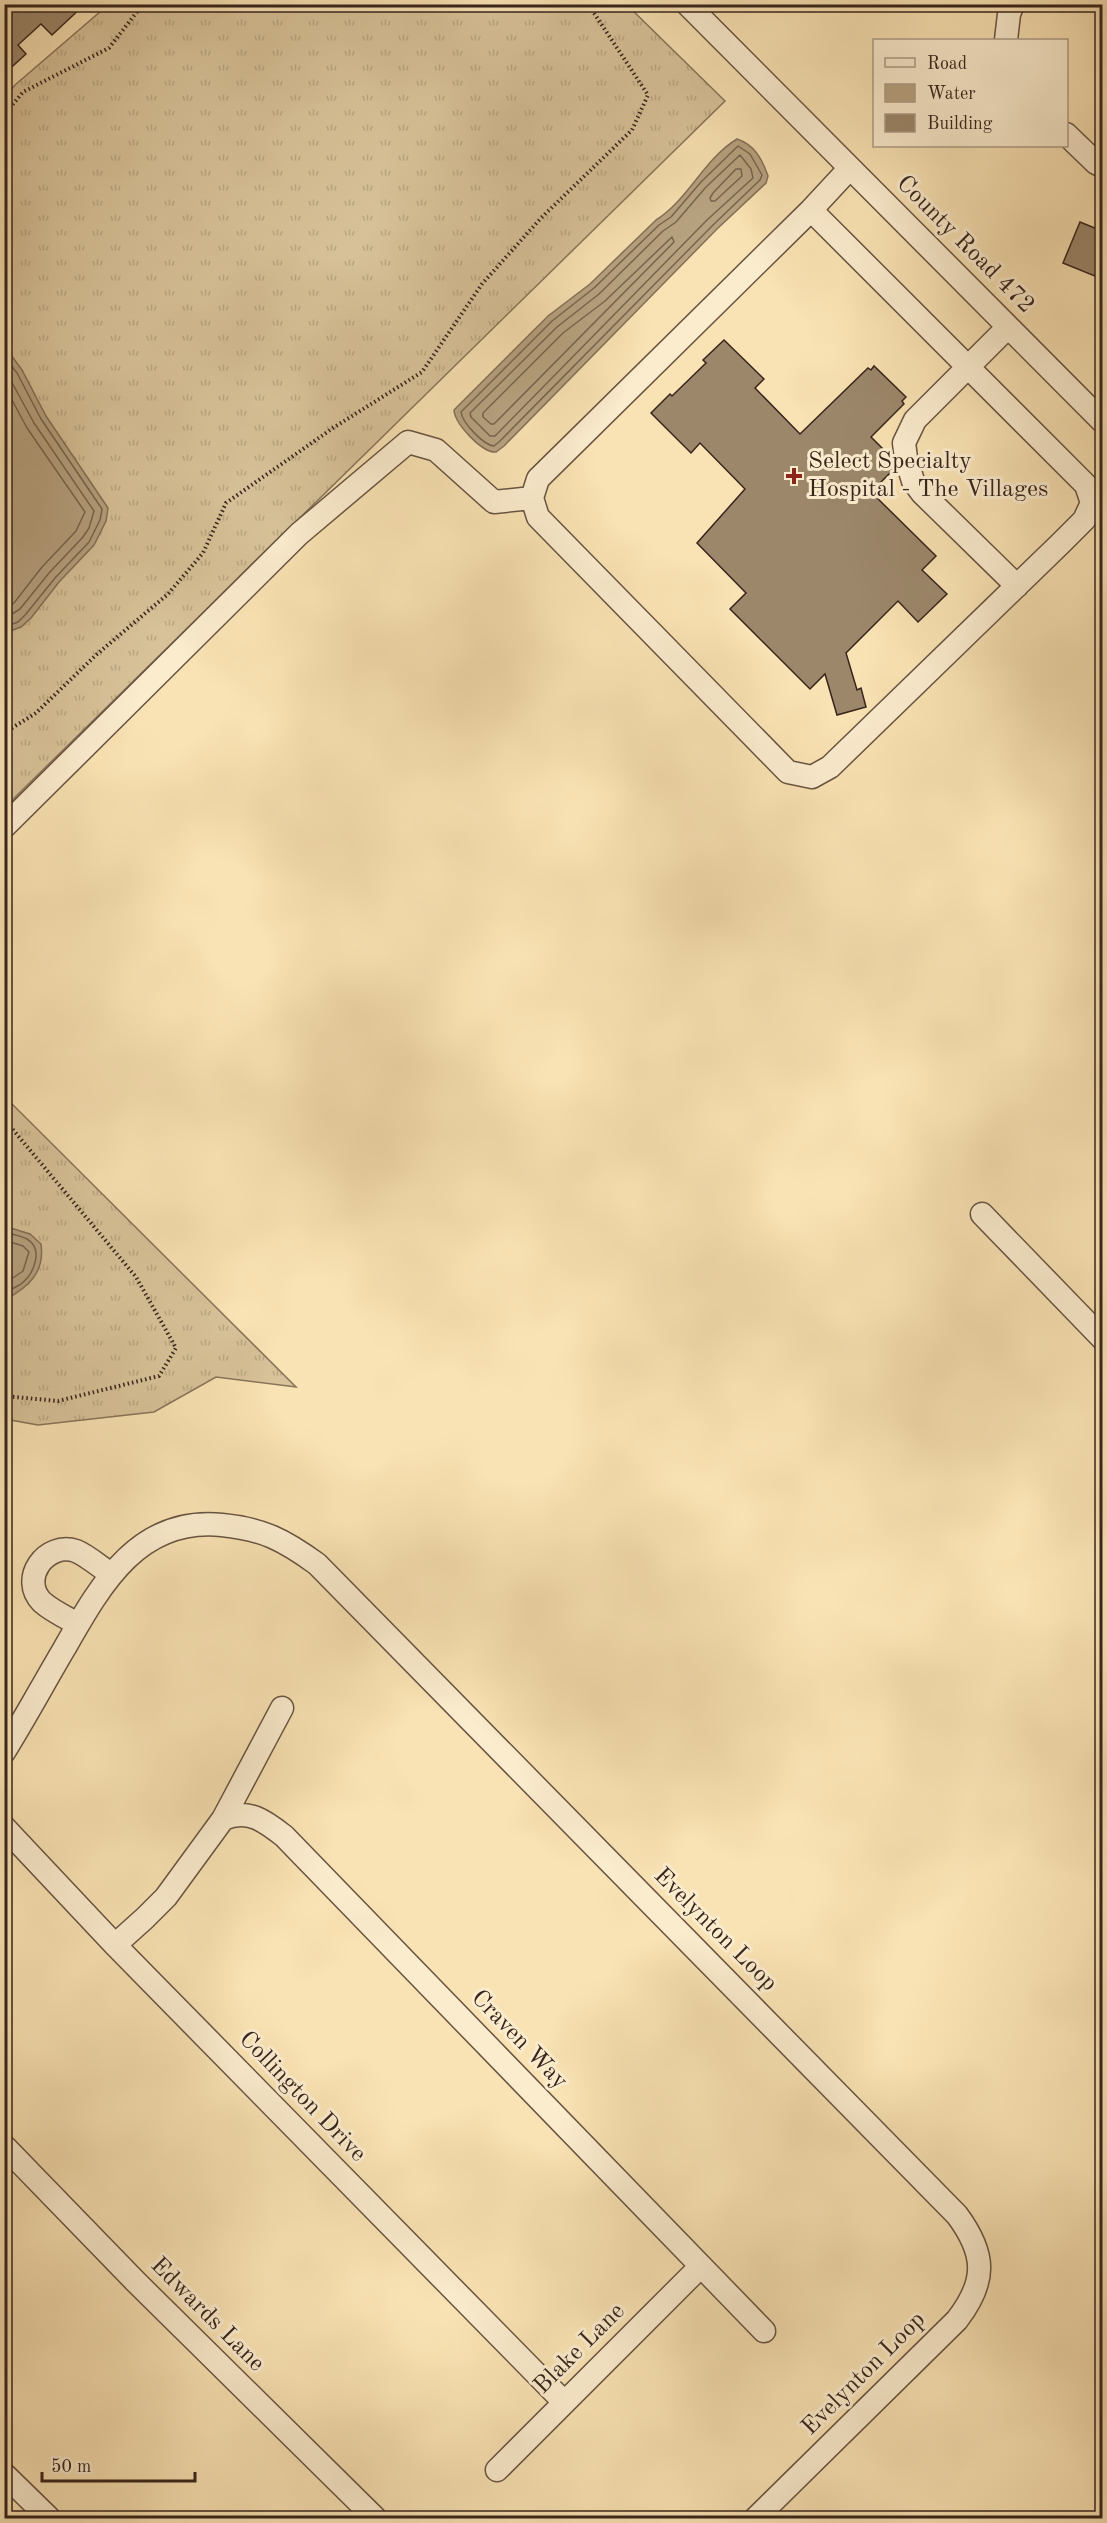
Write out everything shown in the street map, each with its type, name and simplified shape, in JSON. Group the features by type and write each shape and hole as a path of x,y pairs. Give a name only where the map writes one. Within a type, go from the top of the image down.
{"street":[{"name":"County Road 472","path":"687,4 1102,422"},
{"path":"1006,39 1006,28 1013,4"},
{"path":"1068,136 1102,166"},
{"path":"811,210 1086,485 1092,503 1084,520 1017,586 830,767 812,777 788,772 538,517 532,498 538,479 811,210 850,168"},
{"path":"1008,327 915,420 904,443 913,481 922,493 1017,586"},
{"path":"4,827 300,534 408,442 436,450 494,502 532,498"},
{"path":"982,1214 1102,1338"},
{"name":"Evelynton Loop","path":"4,1752 93,1599 111,1574 138,1548 167,1530 205,1523 249,1528 288,1543 317,1564 957,2215 971,2234 979,2257 978,2281 970,2303 957,2320 756,2518"},
{"path":"78,1624 41,1602 34,1589 34,1575 39,1563 49,1553 62,1549 76,1551 111,1574"},
{"path":"115,1945 166,1897 223,1819 282,1708"},
{"name":"Craven Way","path":"223,1819 233,1814 248,1814 266,1821 284,1836 764,2331"},
{"name":"Collington Drive","path":"4,1827 115,1945 564,2402"},
{"name":"Edwards Lane","path":"4,2146 135,2282 375,2518"},
{"name":"Blake Lane","path":"497,2470 701,2266"},
{"path":"4,2474 49,2518"}],"path":[{"path":"4,115 23,92 109,48 143,4"},
{"path":"4,733 36,713 96,655 168,594 202,553 226,503 333,428 422,372 482,284 542,218 632,130 648,95 588,4"},
{"path":"4,1119 136,1277 176,1348 159,1376 58,1401 4,1396"}],"green space":[{"path":"108,5 627,5 725,101 5,807 4,99 15,85"},
{"path":"4,1096 296,1387 216,1377 154,1412 38,1425 5,1419"}],"water":[{"path":"737,139 749,145 757,153 768,176 766,183 717,229 504,446 496,452 490,451 470,437 459,423 454,410 548,316 590,284 656,220 678,202 715,157"},
{"path":"5,347 22,370 46,416 108,508 106,521 94,545 59,582 31,618 21,627 5,633"},
{"path":"4,1226 30,1234 41,1244 42,1254 33,1278 21,1290 5,1300"}],"building":[{"path":"4,4 85,4 52,35 41,24 18,45 26,54 4,74"},
{"path":"1080,222 1102,231 1102,279 1063,263"},
{"path":"724,340 764,379 755,388 800,434 868,368 871,370 874,366 906,397 902,401 904,404 871,437 892,458 895,468 871,492 936,556 922,570 947,594 918,622 898,601 846,653 857,690 861,688 866,707 837,715 825,674 810,689 730,609 746,593 697,543 745,489 700,443 691,453 651,413 706,363 703,360"}],"place":[{"name":"Select Specialty Hospital - The Villages","path":"794,476"}]}
